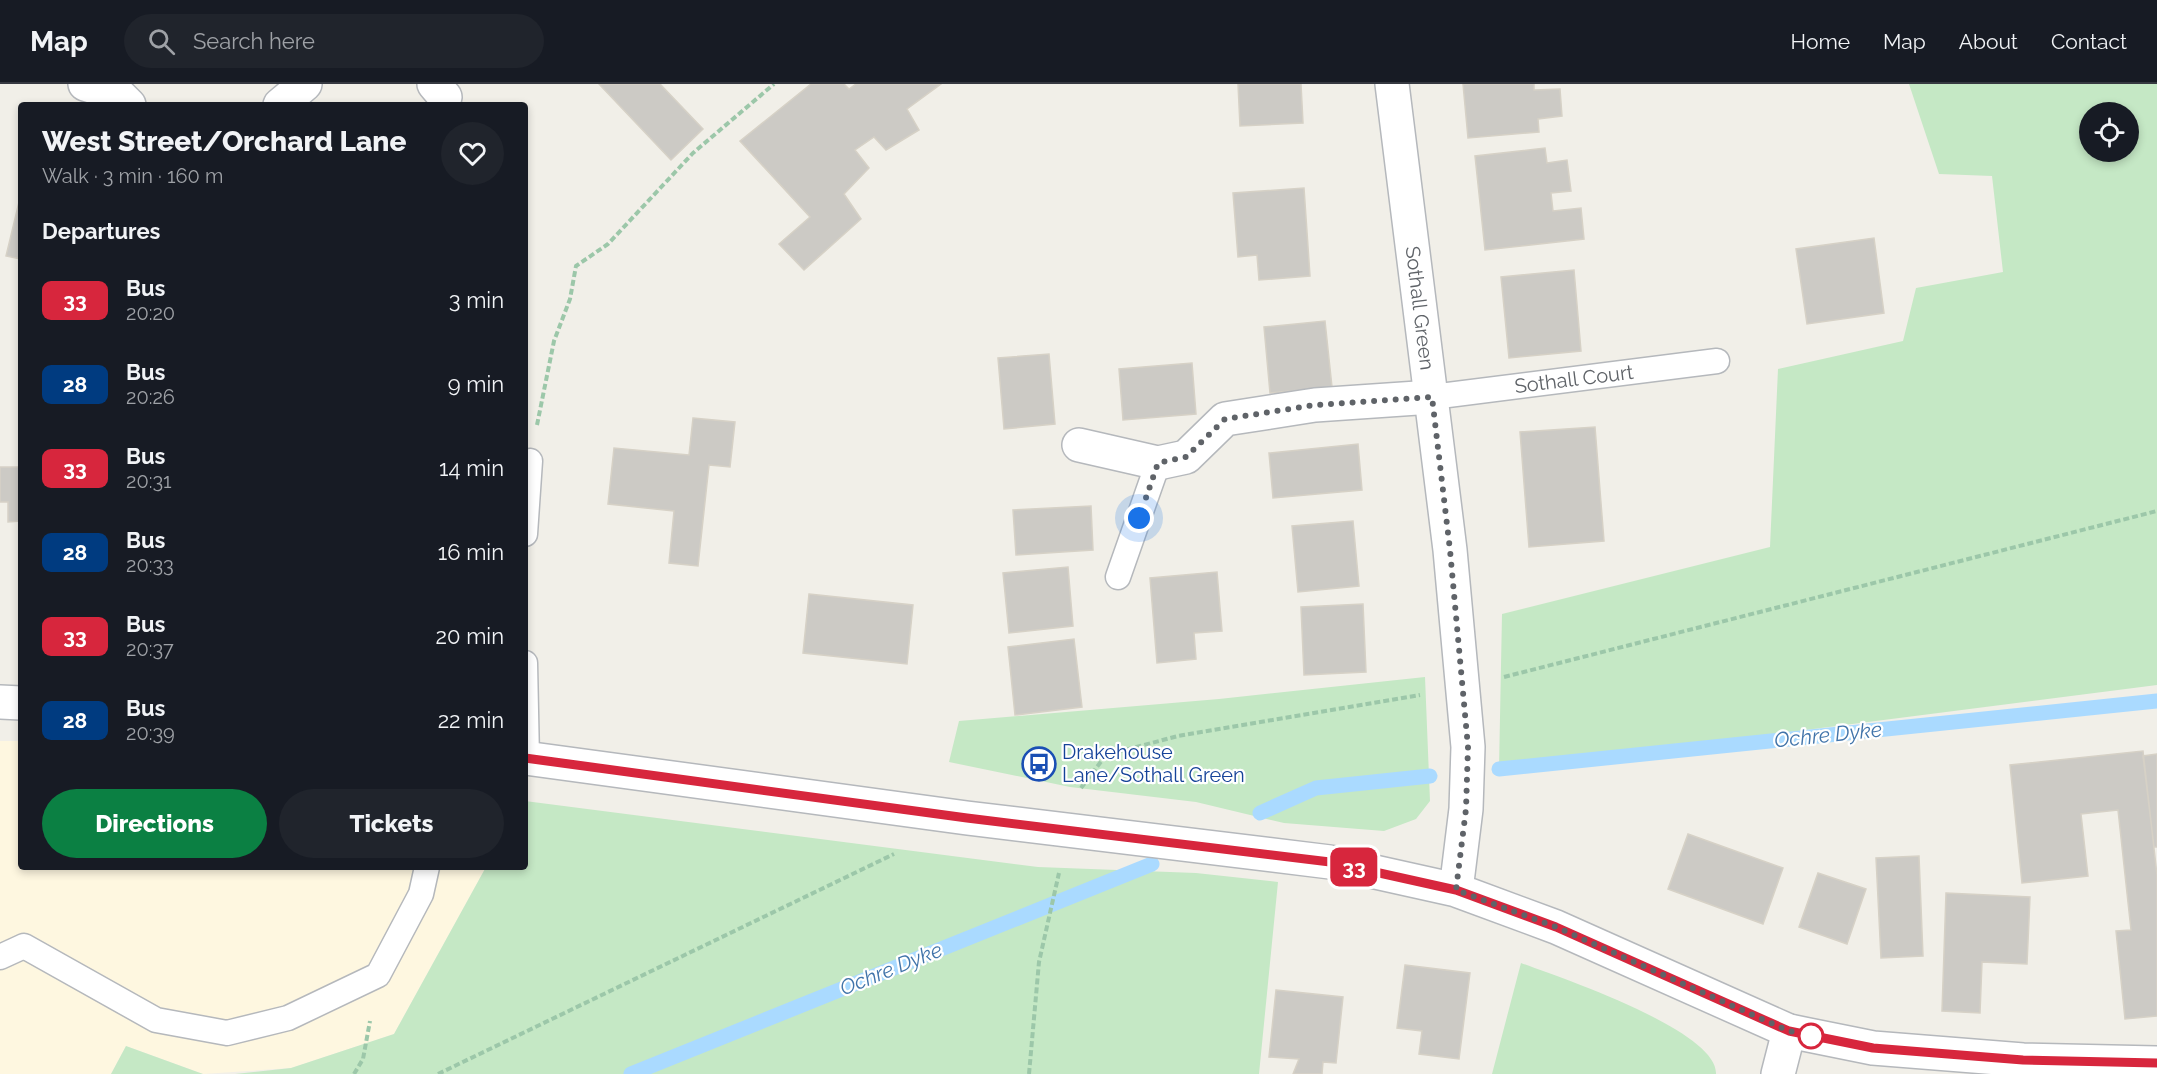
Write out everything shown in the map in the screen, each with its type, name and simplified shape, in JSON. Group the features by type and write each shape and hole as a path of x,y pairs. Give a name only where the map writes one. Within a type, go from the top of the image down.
{"street":[{"path":"85,84 119,95 126,102"},
{"path":"284,102 305,84"},
{"name":"Sothall Green","path":"1392,84 1432,397 1468,747 1466,809 1456,890"},
{"path":"1079,445 1158,463 1186,457 1225,419 1315,405 1432,397"},
{"path":"0,702 18,703"},
{"path":"528,758 956,817 1330,862 1456,890 1556,927 1789,1031 1878,1061 2023,1060 2157,1063"},
{"path":"1778,1074 1789,1031"}],"lane":[{"name":"Sothall Court","path":"1432,397 1717,361"},
{"path":"528,490 530,461"},
{"path":"1118,577 1158,463"},
{"path":"0,957 24,946 156,1020 227,1033 288,1018 378,975 421,894 426,870"}],"path":[{"path":"530,461 554,341 570,299 576,266 608,243 693,153 774,84"},
{"path":"1029,1074 1039,962 1077,794 1106,755 1178,736 1463,688 2157,511"},
{"path":"438,1074 902,849"}],"shaded area":[{"path":"0,741 18,741 18,870 484,870 394,1034 291,1068 203,1074 126,1046 111,1074 0,1074"}],"green space":[{"path":"1909,84 2157,84 2157,685 1499,769 1502,614 1770,547 1778,369 1903,341 1916,288 2003,272 1992,176 1939,174"},
{"path":"1425,677 1430,801 1416,819 1384,831 1284,823 1196,802 1070,787 949,762 959,721 1219,699"},
{"path":"528,801 1038,867 1196,873 1278,882 1259,1074 235,1074 291,1068 394,1034 484,870 528,870"},
{"path":"1521,963 1633,1007 1665,1023 1692,1040 1710,1057 1716,1074 1492,1074"},
{"path":"126,1046 203,1074 111,1074"}],"building":[{"path":"599,84 660,84 703,129 671,160"},
{"path":"811,84 844,84 849,89 856,84 941,84 907,109 919,130 886,150 874,137 855,150 869,168 844,194 861,219 804,270 779,244 810,217 740,141"},
{"path":"1238,84 1301,84 1303,123 1240,126"},
{"path":"1463,84 1534,84 1534,90 1560,89 1562,116 1538,119 1539,132 1468,138"},
{"path":"1545,148 1547,163 1567,160 1571,191 1551,193 1553,211 1581,208 1584,239 1485,250 1475,156"},
{"path":"1304,188 1310,276 1259,280 1257,255 1238,257 1233,193"},
{"path":"18,206 18,258 6,256"},
{"path":"1874,238 1884,313 1807,324 1796,249"},
{"path":"1574,270 1581,351 1509,358 1501,277"},
{"path":"1325,321 1332,387 1270,393 1264,327"},
{"path":"1049,354 1055,424 1004,429 998,358"},
{"path":"1192,363 1196,414 1123,420 1119,369"},
{"path":"693,418 735,422 730,467 709,465 698,566 669,563 674,511 608,504 614,448 689,455"},
{"path":"1595,427 1604,541 1529,547 1520,432"},
{"path":"1358,444 1362,490 1273,498 1269,453"},
{"path":"0,467 18,467 18,521 8,522 8,502 0,502"},
{"path":"1091,506 1093,550 1016,555 1013,510"},
{"path":"1353,521 1359,586 1298,592 1292,526"},
{"path":"1068,567 1073,626 1009,633 1003,573"},
{"path":"1217,572 1222,631 1194,633 1196,659 1157,663 1150,578"},
{"path":"809,594 913,605 907,664 803,653"},
{"path":"1363,604 1366,672 1304,675 1301,607"},
{"path":"1074,639 1082,707 1015,715 1008,647"},
{"path":"2143,751 2157,875 2157,1016 2125,1019 2116,931 2131,930 2118,810 2081,814 2088,876 2022,883 2010,765"},
{"path":"2157,754 2157,847 2154,847 2143,756"},
{"path":"1688,834 1783,868 1763,924 1668,889"},
{"path":"1919,856 1923,956 1881,958 1876,858"},
{"path":"1818,873 1866,889 1847,944 1799,927"},
{"path":"1946,893 2030,897 2027,964 1982,962 1980,1013 1942,1011"},
{"path":"1405,965 1470,973 1459,1059 1419,1054 1422,1031 1397,1028"},
{"path":"1276,990 1343,997 1336,1063 1323,1062 1322,1074 1293,1074 1299,1059 1269,1057"}],"waterway":[{"name":"Ochre Dyke","path":"1499,769 2157,701"},
{"name":"Ochre Dyke","path":"1260,813 1316,788 1430,776"},
{"name":"Ochre Dyke","path":"631,1074 1152,864"}],"bus line":[{"name":"33","path":"528,758 967,818 1330,862 1456,890 1556,927 1789,1031 1873,1048 2023,1060 2157,1063"}],"place":[{"name":"Drakehouse Lane/Sothall Green","path":"1039,764"}],"route":[{"path":"1139,518 1158,463 1186,457 1225,419 1315,405 1432,397 1450,550 1468,747 1466,809 1456,890 1556,927 1789,1031 1811,1036"}]}
